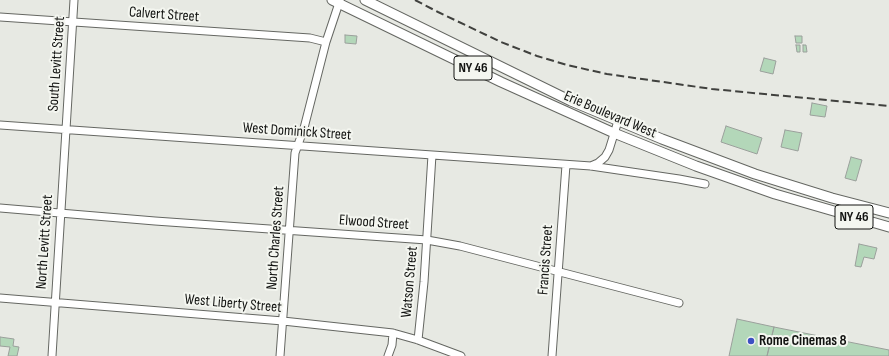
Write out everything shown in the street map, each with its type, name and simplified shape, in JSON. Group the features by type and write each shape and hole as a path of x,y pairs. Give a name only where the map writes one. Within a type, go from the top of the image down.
{"main road":[{"name":"Erie Boulevard West","path":"365,0 571,101 662,140 755,174 832,198 889,213"},
{"name":"Erie Boulevard West","path":"337,1 501,82 614,133 696,166 754,186 889,227"}],"street":[{"name":"South Levitt Street","path":"66,130 74,0"},
{"name":"North Charles Street","path":"280,356 295,153 304,128 337,1"},
{"name":"Calvert Street","path":"0,16 303,38 326,42"},
{"path":"591,166 598,163 605,157 609,150 618,121"},
{"name":"West Dominick Street","path":"0,125 591,166 705,184"},
{"name":"North Levitt Street","path":"52,356 66,130"},
{"name":"Watson Street","path":"418,340 427,240 432,155"},
{"name":"Francis Street","path":"552,356 566,165"},
{"name":"Elwood Street","path":"0,208 162,222 427,240 460,246 679,303"},
{"name":"West Liberty Street","path":"0,298 283,321 393,333 418,340 461,356"},
{"path":"388,356 392,345 393,333"}],"building":[{"path":"345,35 357,36 356,44 345,43"},
{"path":"795,36 802,36 802,43 796,43"},
{"path":"796,45 800,45 800,52 797,52"},
{"path":"803,45 806,45 807,52 803,52"},
{"path":"764,58 776,61 773,74 760,71"},
{"path":"812,103 827,106 825,117 810,115"},
{"path":"726,126 762,138 757,154 721,142"},
{"path":"785,130 802,133 798,151 781,147"},
{"path":"851,157 862,160 856,181 845,178"},
{"path":"859,244 877,248 874,259 864,257 861,267 855,266"},
{"name":"Rome Cinemas 8","path":"737,319 774,327 767,356 729,356"},
{"path":"774,327 889,350 889,356 767,356"},
{"path":"0,337 14,339 13,346 19,347 17,356 8,356 10,347 0,346"}],"railway":[{"path":"415,0 501,42 537,56 567,65 607,74 712,89 889,106"}],"place":[{"name":"Rome Cinemas 8","path":"751,341"}]}
